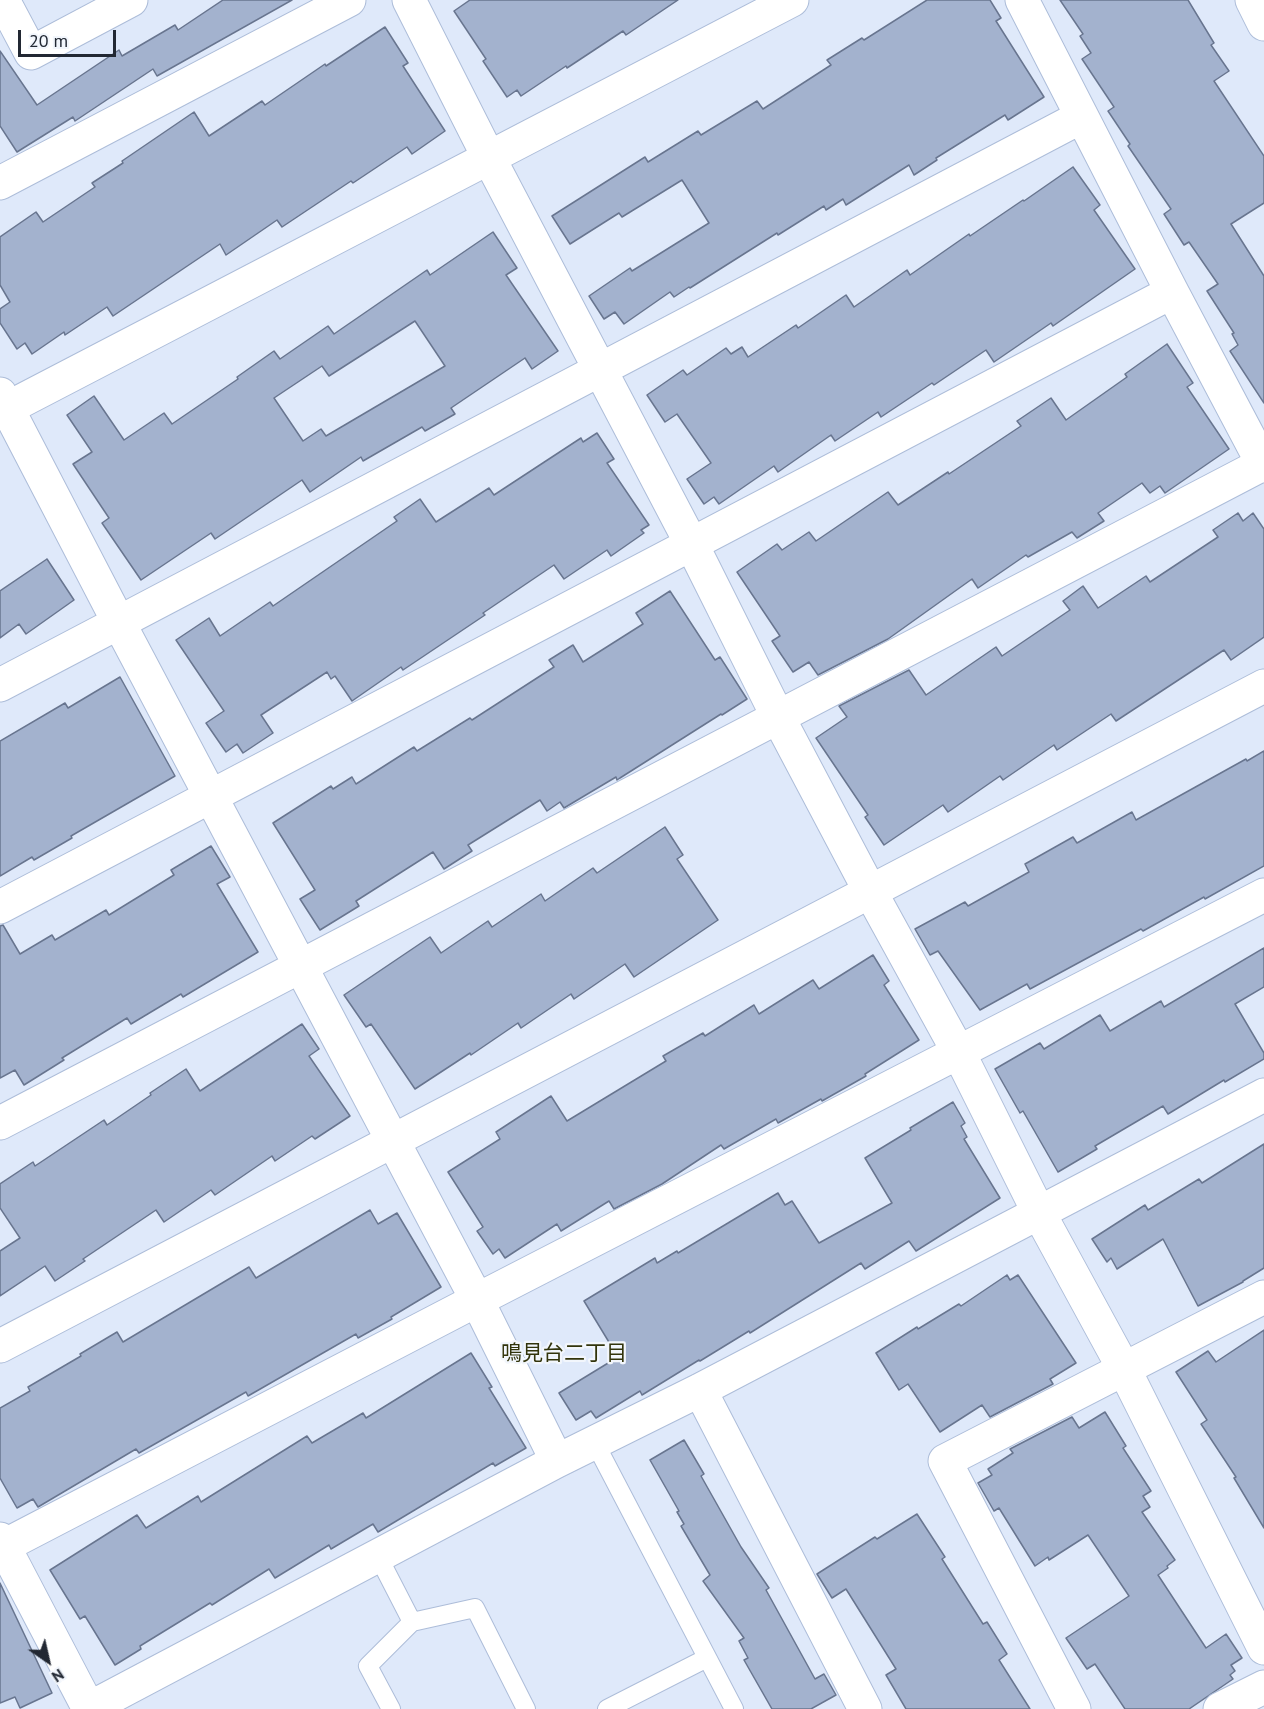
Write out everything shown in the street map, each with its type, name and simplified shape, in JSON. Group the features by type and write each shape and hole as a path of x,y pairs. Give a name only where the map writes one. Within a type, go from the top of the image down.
{"street":[{"path":"3,0 31,53 131,0"},
{"path":"0,183 349,0"},
{"path":"409,0 489,158 691,543 778,717 959,1053 1039,1213 1124,1369 1264,1648"},
{"path":"557,1461 394,1140 2,405 489,158 792,0"},
{"path":"0,1123 1264,465 1022,0"},
{"path":"1252,0 1264,24"},
{"path":"0,685 1081,117"},
{"path":"0,907 1172,292"},
{"path":"0,1346 1264,686"},
{"path":"1264,895 1,1544 88,1709 557,1461 700,1390 1264,1095"},
{"path":"1074,1709 945,1461 1264,1297"},
{"path":"700,1390 866,1709"},
{"path":"1220,1709 1264,1687"}],"lane":[{"path":"595,1443 734,1709"},
{"path":"378,1556 412,1622"},
{"path":"391,1709 368,1666 412,1622 475,1608 526,1709"},
{"path":"607,1709 707,1658"}],"building":[{"path":"223,0 292,0 157,76 153,69 75,121 73,117 17,152 0,126 0,51 37,105 119,50 122,56 175,25 178,30"},
{"path":"470,0 678,0 626,35 623,31 521,96 517,90 507,97 483,61 486,59 454,11"},
{"path":"927,0 990,0 1001,18 996,21 1044,97 1008,120 1005,115 936,158 937,160 914,175 909,165 846,205 843,199 826,210 824,206 674,297 670,292 624,324 615,312 604,319 589,296 630,268 632,271 709,223 682,180 622,217 619,213 570,244 552,216 645,157 648,162 698,131 701,135 757,101 763,109 831,65 827,60 862,38 864,40"},
{"path":"1060,0 1188,0 1214,43 1211,45 1229,71 1214,81 1264,156 1264,203 1231,224 1264,276 1264,403 1230,351 1238,345 1232,334 1234,333 1207,291 1218,284 1189,242 1184,245 1164,214 1171,209 1128,146 1130,144 1108,111 1114,107 1082,59 1091,53 1080,36 1083,34"},
{"path":"385,27 408,63 403,66 445,131 412,154 407,147 282,227 277,220 226,255 220,244 113,316 107,307 32,354 25,343 17,349 0,323 0,309 10,302 0,285 0,237 36,212 43,222 95,187 92,183 123,163 122,161 194,112 209,136 262,101 265,105"},
{"path":"1073,167 1100,205 1094,210 1135,269 1053,326 1051,323 994,362 986,350 881,417 878,412 835,441 831,435 778,472 774,466 719,504 714,497 704,504 687,479 711,463 677,414 665,422 647,395 683,370 687,375 726,348 731,354 742,347 748,357 796,325 798,328 846,295 854,307 907,270 910,275"},
{"path":"493,232 517,268 506,275 558,351 532,369 525,358 451,408 455,414 425,431 422,427 363,461 361,457 310,492 302,480 215,539 211,533 141,580 102,523 109,518 73,464 92,452 67,415 94,396 124,440 164,413 172,424 238,379 237,377 274,351 280,359 328,326 334,334 427,270 430,275","holes":["415,321 445,366 326,436 321,429 303,441 274,398 322,366 329,376"]},
{"path":"1167,344 1193,383 1187,387 1229,449 1165,493 1160,486 1150,493 1142,483 1098,513 1104,521 1077,538 1072,532 1028,557 1026,555 978,588 972,579 888,639 818,675 809,662 793,672 772,641 780,636 737,572 777,544 782,550 809,532 816,541 888,492 898,505 1021,426 1017,421 1051,398 1066,420 1127,377 1125,374"},
{"path":"597,433 614,459 607,463 649,525 641,530 644,533 611,556 607,550 564,579 554,565 483,613 485,615 403,670 401,667 352,701 335,676 331,679 327,672 261,715 273,733 243,753 237,744 226,752 206,723 224,711 176,640 209,618 220,636 270,602 273,606 397,521 394,517 420,499 436,522 489,488 494,495 581,438 583,442"},
{"path":"1238,513 1243,521 1253,513 1264,529 1264,637 1231,660 1224,650 1116,721 1111,714 1057,750 1054,745 1003,780 1000,776 948,812 943,805 884,845 865,817 868,815 816,738 847,717 839,706 909,670 926,695 996,647 1002,656 1070,610 1063,601 1083,586 1098,608 1146,576 1150,582 1218,537 1213,530"},
{"path":"47,559 74,600 26,634 19,624 0,638 0,591"},
{"path":"670,591 715,660 720,657 747,699 617,780 616,777 564,808 560,802 547,811 540,800 468,845 472,851 444,869 433,852 356,901 359,906 320,930 300,899 315,890 273,823 331,786 333,789 352,777 356,784 414,747 417,751 470,718 472,720 554,667 549,660 573,645 583,662 643,624 636,613"},
{"path":"120,677 175,776 34,860 32,857 0,876 0,741 65,703 68,708"},
{"path":"1264,751 1264,866 1030,989 1027,984 980,1010 938,951 930,955 915,929 965,902 968,906 1029,872 1025,864 1073,837 1077,843 1132,812 1136,820"},
{"path":"665,827 683,855 677,859 718,920 634,977 625,964 574,999 571,994 521,1028 518,1023 415,1089 371,1024 366,1027 344,995 430,937 441,953 488,921 492,927 541,894 545,901 593,868 597,873"},
{"path":"211,846 230,877 217,884 258,952 183,997 181,994 131,1024 127,1018 62,1058 64,1060 24,1085 15,1070 0,1078 0,926 3,925 20,954 52,935 55,940 106,910 109,915 174,875 171,870"},
{"path":"1264,948 1264,987 1235,1004 1264,1053 1264,1059 1168,1114 1163,1106 1095,1146 1097,1149 1058,1172 1023,1111 1020,1113 995,1069 1040,1043 1044,1049 1100,1015 1110,1031 1161,1001 1164,1007"},
{"path":"873,955 889,981 884,985 919,1040 865,1074 866,1076 822,1101 821,1099 778,1123 776,1119 724,1149 721,1145 662,1184 614,1209 609,1201 561,1231 557,1224 505,1258 499,1249 493,1254 477,1231 483,1227 448,1172 500,1139 496,1132 551,1096 567,1121 666,1061 663,1056 703,1033 705,1036 754,1005 759,1014 813,980 819,989"},
{"path":"302,1024 319,1049 309,1056 350,1116 315,1139 312,1136 275,1161 272,1156 215,1195 211,1190 164,1222 156,1210 83,1259 85,1261 55,1281 45,1266 0,1296 0,1251 20,1238 0,1208 0,1184 33,1162 35,1166 104,1120 107,1125 186,1069 200,1091"},
{"path":"953,1102 965,1123 961,1126 967,1137 964,1139 1000,1198 916,1251 909,1241 865,1269 861,1263 750,1333 749,1331 642,1395 640,1391 596,1418 591,1411 576,1420 559,1393 618,1357 584,1301 655,1258 657,1263 677,1251 678,1253 778,1193 785,1205 792,1201 819,1243 892,1203 865,1158"},
{"path":"1264,1144 1264,1268 1243,1282 1198,1306 1163,1239 1117,1269 1111,1258 1107,1262 1092,1239 1145,1205 1148,1210 1199,1179 1202,1183"},
{"path":"370,1210 378,1224 397,1213 441,1287 358,1338 356,1334 248,1396 246,1392 139,1453 136,1449 38,1507 33,1499 17,1508 0,1478 0,1408 30,1391 28,1387 117,1332 123,1342 249,1267 256,1278"},
{"path":"1007,1275 1010,1280 1018,1275 1076,1363 1050,1379 1053,1384 990,1417 982,1405 940,1432 908,1384 899,1390 876,1353 917,1327 918,1329 959,1304 961,1306"},
{"path":"1264,1330 1264,1528 1234,1478 1236,1477 1201,1424 1207,1420 1176,1372 1208,1351 1216,1362"},
{"path":"471,1353 492,1387 489,1388 526,1448 495,1466 493,1463 378,1532 373,1524 331,1549 329,1545 275,1578 269,1569 140,1646 141,1649 115,1665 85,1616 80,1619 50,1570 137,1515 146,1528 198,1496 201,1502 307,1436 312,1443 363,1413 366,1418"},
{"path":"1105,1412 1126,1446 1123,1448 1151,1491 1143,1496 1150,1507 1142,1512 1175,1560 1158,1575 1206,1648 1226,1634 1242,1658 1231,1665 1235,1671 1230,1675 1233,1679 1189,1709 1125,1709 1095,1664 1087,1669 1066,1638 1129,1596 1088,1535 1049,1560 1048,1557 1035,1566 999,1508 994,1511 978,1483 992,1475 988,1469 1013,1453 1010,1449 1072,1417 1079,1428"},
{"path":"684,1440 704,1474 701,1476 741,1547 769,1588 766,1590 815,1679 824,1674 836,1695 811,1709 772,1709 744,1660 748,1658 739,1641 744,1638 703,1581 710,1575 681,1526 684,1524 677,1512 679,1511 650,1460"},
{"path":"917,1514 945,1557 942,1559 983,1624 987,1622 1007,1654 999,1660 1030,1709 906,1709 886,1675 896,1669 846,1589 832,1598 817,1574 875,1537 877,1539"},
{"path":"0,1583 52,1693 20,1708 15,1697 0,1703"}],"district":[{"name":"鳴見台二丁目","path":"564,1354"}]}
